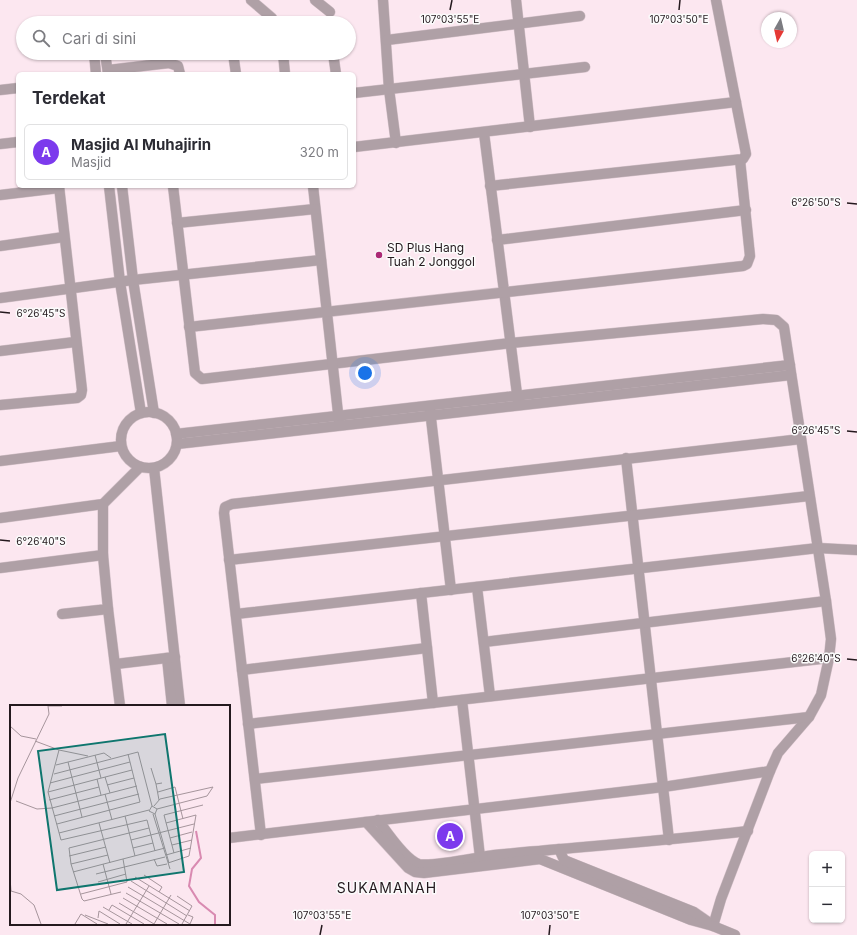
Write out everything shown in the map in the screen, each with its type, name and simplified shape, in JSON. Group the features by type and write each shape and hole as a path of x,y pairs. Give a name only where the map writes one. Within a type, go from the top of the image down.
{"street":[{"path":"251,0 270,16"},
{"path":"315,0 330,12"},
{"path":"383,0 387,40 389,89 396,142"},
{"path":"516,0 530,127"},
{"path":"490,186 740,160 745,157 746,154 716,0"},
{"path":"387,40 580,16"},
{"path":"95,60 96,72"},
{"path":"106,60 108,72 169,63 178,66 180,72"},
{"path":"234,60 236,72"},
{"path":"284,60 285,72"},
{"path":"335,60 336,72"},
{"path":"356,93 585,67"},
{"path":"0,90 16,88"},
{"path":"356,148 736,102"},
{"path":"484,133 518,401"},
{"path":"0,144 16,142"},
{"path":"189,328 743,266 747,264 750,256 740,160"},
{"path":"0,195 52,188"},
{"path":"0,405 77,398 81,395 82,390 75,342 59,188"},
{"path":"109,188 120,282 141,414"},
{"path":"122,188 133,280 154,413"},
{"path":"173,188 195,373 202,379 511,343 770,319 776,320 784,327 826,601 831,639 829,658 821,695 809,717 778,753 770,771 721,899 713,926"},
{"path":"313,188 339,421"},
{"path":"177,223 315,209"},
{"path":"497,240 746,210"},
{"path":"0,246 64,237"},
{"path":"0,298 70,290 133,280 321,260"},
{"path":"0,351 75,342"},
{"path":"176,439 791,370"},
{"path":"430,411 451,590"},
{"path":"154,413 168,420 176,439 169,459 154,468 140,467 128,459 121,446 124,426 129,420 141,414 154,413"},
{"path":"261,835 229,560 224,513 225,507 232,504 438,479 801,439"},
{"path":"0,461 121,446"},
{"path":"626,458 669,840"},
{"path":"0,518 103,504 140,467"},
{"path":"154,468 171,658 172,705"},
{"path":"229,560 809,496"},
{"path":"103,504 103,555 120,705"},
{"path":"236,614 818,548 857,550"},
{"path":"0,568 103,555"},
{"path":"477,587 490,696"},
{"path":"421,593 433,703"},
{"path":"484,642 826,601"},
{"path":"62,614 108,609"},
{"path":"242,670 427,648"},
{"path":"116,664 171,658"},
{"path":"171,658 180,705"},
{"path":"248,724 829,658"},
{"path":"462,700 480,857"},
{"path":"255,779 809,717"},
{"path":"230,838 663,787 770,771"},
{"path":"378,820 393,841 412,861 423,865 480,857 669,840 748,831"},
{"path":"366,822 408,868 415,872 540,859 691,920 713,926 735,935"},
{"path":"559,849 564,860 694,912 713,926"}],"place":[{"name":"SD Plus Hang Tuah 2 Jonggol","path":"379,255"},
{"name":"Masjid Al Muhajirin","path":"450,836"}],"district":[{"name":"SUKAMANAH","path":"387,888"}]}
